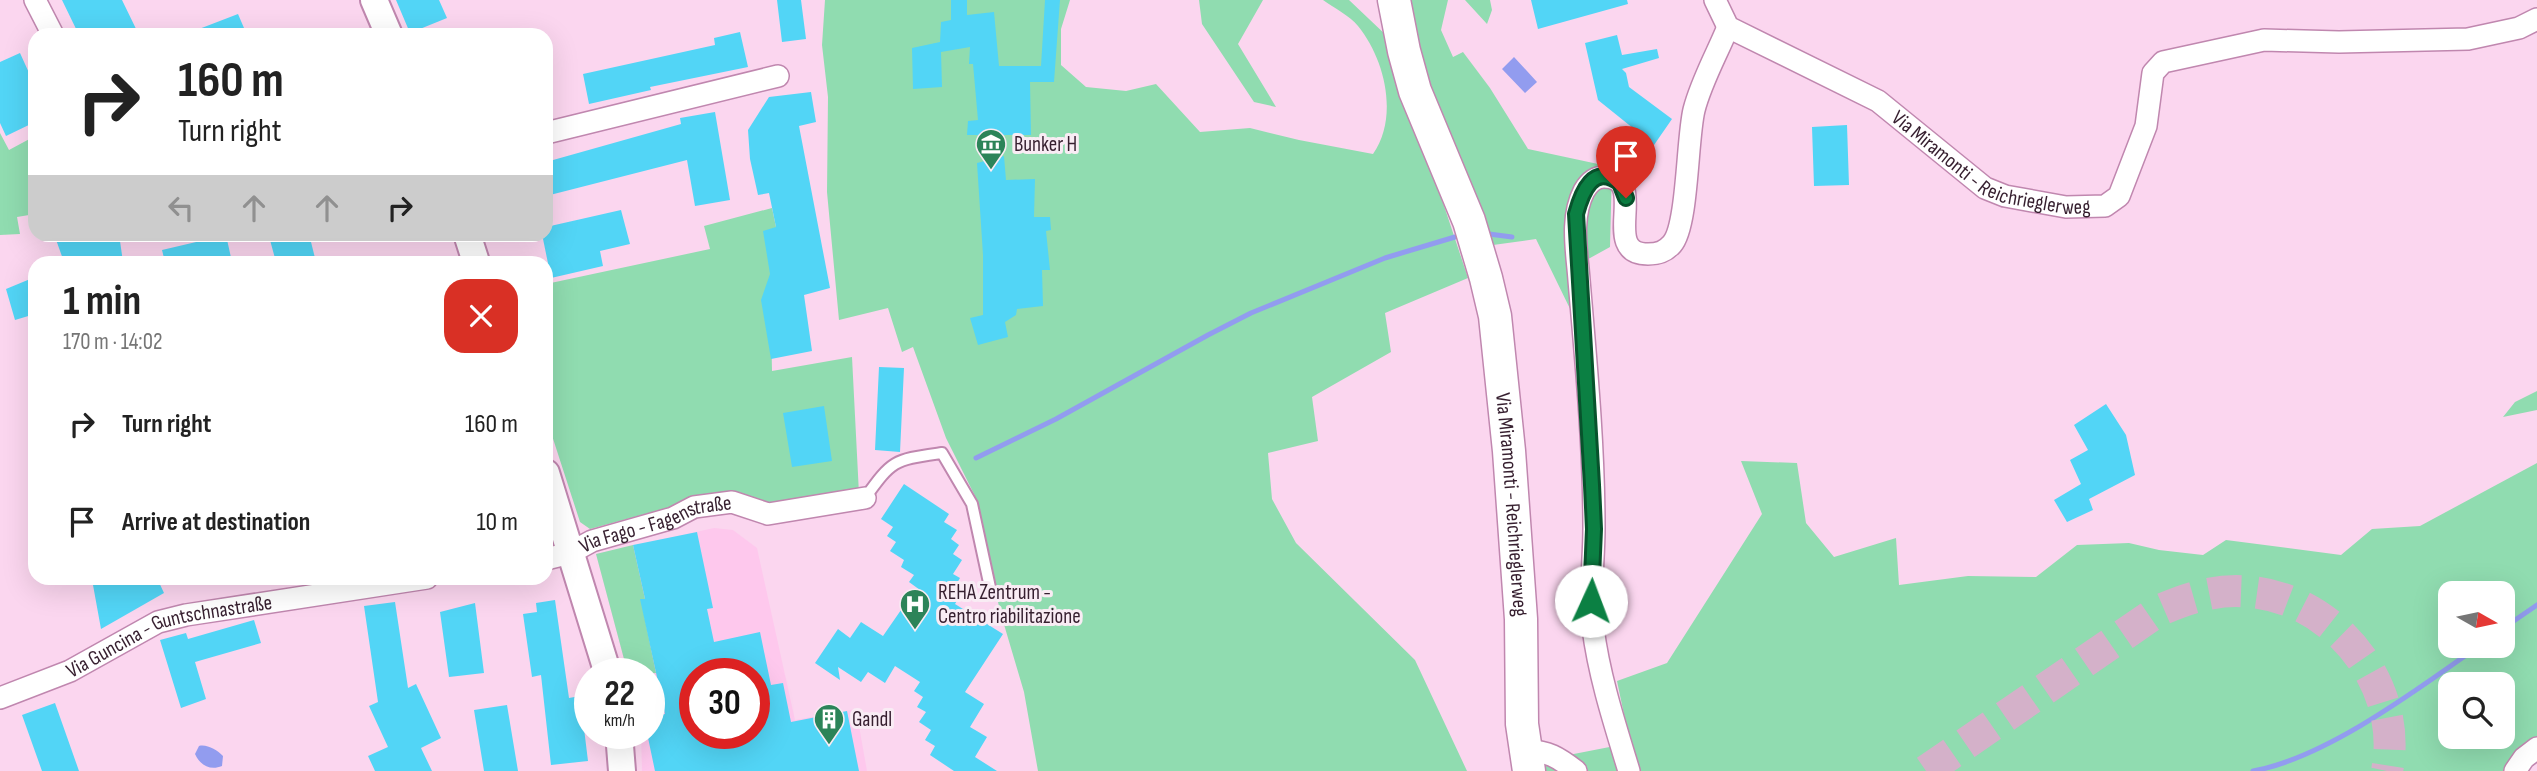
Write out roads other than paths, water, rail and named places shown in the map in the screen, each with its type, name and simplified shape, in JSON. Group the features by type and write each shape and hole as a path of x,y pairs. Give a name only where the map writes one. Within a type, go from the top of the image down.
{"main road":[{"name":"Via Miramonti - Reichrieglerweg","path":"1394,0 1415,91 1469,221 1494,316 1502,370 1516,541 1521,619 1522,724 1528,761"}],"street":[{"path":"35,0 49,28"},
{"path":"374,0 383,28"},
{"path":"1629,771 1602,673 1593,628 1591,601 1594,529 1576,214 1589,183 1598,177 1614,178 1620,183 1626,198 1624,235 1633,249 1640,253 1657,254 1674,242 1680,221 1694,110 1728,27 1715,0"},
{"name":"Via Miramonti - Reichrieglerweg","path":"1728,27 1878,100 1985,188 2018,199 2089,208 2114,202 2123,189 2146,126 2153,73 2163,62 2255,40 2339,42 2468,39 2511,30 2537,19"},
{"path":"553,131 778,76"},
{"name":"Via Fago - Fagenstraße","path":"558,556 592,541 673,518 694,507 732,502 768,514 865,498"},
{"name":"Via Fago - Fagenstraße","path":"553,521 558,556 601,658"},
{"name":"Via Guncina - Guntschnastraße","path":"0,698 70,671 158,622 186,614 380,585"},
{"path":"2515,771 2524,758 2537,748"},
{"path":"620,749 622,771"},
{"path":"1528,761 1543,751 1561,759 1576,771"}],"lane":[{"path":"865,498 885,470 902,458 942,453 972,504 991,592"}],"water":[{"path":"1514,57 1537,82 1525,93 1502,69"},
{"path":"199,746 209,747 221,754 222,766 213,768 203,764 195,754"}],"waterway":[{"path":"1489,234 1512,237"},
{"path":"976,458 1056,419 1251,313 1385,258 1455,237"},
{"path":"2515,620 2537,605"},
{"path":"2253,771 2281,764 2341,737 2400,701 2462,658"}],"tunnel":[{"path":"1926,771 2158,611 2203,595 2227,591 2251,592 2282,599 2310,611 2336,630 2357,653 2374,679 2385,708 2390,739 2387,771"}],"place":[{"name":"Bunker H","path":"991,171"},
{"name":"REHA Zentrum - Centro riabilitazione","path":"915,631"},
{"name":"Gandl","path":"829,746"}]}
